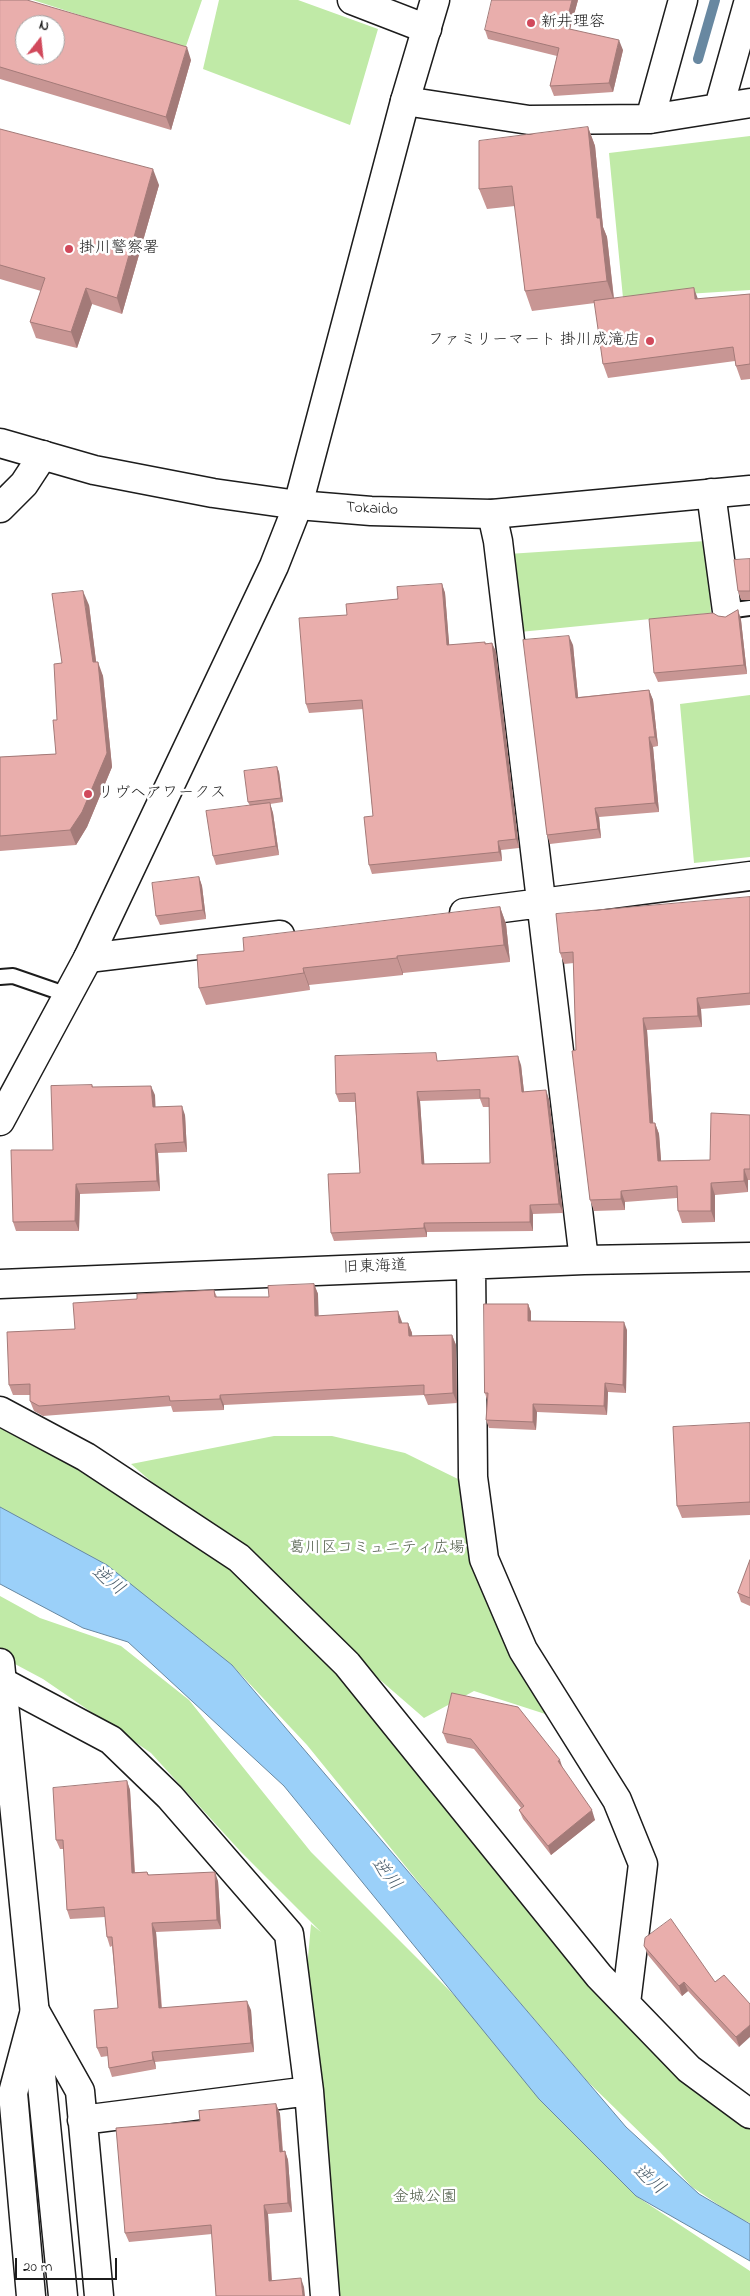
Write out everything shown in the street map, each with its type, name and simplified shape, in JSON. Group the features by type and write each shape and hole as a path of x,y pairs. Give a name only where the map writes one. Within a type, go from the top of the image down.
{"street":[{"path":"352,0 427,29"},
{"path":"0,1120 88,958 266,583 298,505 405,101 436,0"},
{"path":"650,119 683,0"},
{"path":"719,107 749,0"},
{"path":"405,101 529,120 650,119 750,103"},
{"name":"Tokaido","path":"0,443 103,471 213,492 298,505 371,511 492,514 750,490"},
{"path":"0,508 24,484 43,455"},
{"path":"711,493 738,610"},
{"path":"492,514 498,541 584,1260"},
{"path":"442,916 750,876"},
{"path":"88,958 304,932"},
{"name":"旧東海道","path":"0,1284 584,1260 750,1257"},
{"path":"471,1265 472,1477 484,1559 523,1650 617,1800 643,1864 626,2004"},
{"path":"0,1411 86,1457 239,1558 347,1664 599,1976 689,2069 750,2114"},
{"path":"1,1672 63,2296"},
{"path":"1,1672 111,1740 170,1798 288,1934 309,2090 325,2296"},
{"path":"35,2012 80,2091 99,2296"},
{"path":"31,2296 13,2093 35,2012"},
{"path":"82,2120 309,2090"}],"lane":[{"path":"0,977 13,976 68,995"}],"green space":[{"path":"33,0 202,0 185,49"},
{"path":"219,0 298,0 378,29 350,125 203,69"},
{"path":"750,136 750,290 623,298 609,153"},
{"path":"706,541 711,613 520,632 508,554"},
{"path":"750,695 750,857 694,863 680,704"},
{"path":"0,1419 33,1429 243,1575 327,1653 750,2124 750,2223 735,2216 692,2187 660,2152 587,2081 441,1910 307,1745 232,1665 0,1508"},
{"name":"葛川区コミュニティ広場","path":"274,1436 332,1436 405,1453 460,1480 567,1721 474,1691 424,1718 131,1464"},
{"name":"金城公園","path":"0,1596 40,1618 121,1646 189,1700 311,1852 457,1998 636,2196 750,2271 750,2296 333,2296 307,1969 311,1924 321,1932 241,1852 151,1753 43,1679 0,1656"}],"water":[{"name":"逆川","path":"0,1507 107,1565 232,1665 626,2127 699,2194 750,2224 750,2261 636,2196 539,2099 284,1786 128,1642 83,1628 0,1584"}],"building":[{"path":"0,0 27,0 187,47 166,117 0,67"},
{"path":"492,0 572,0 565,28 619,40 609,83 550,86 559,48 485,30"},
{"path":"588,127 597,218 600,218 607,281 525,291 512,186 479,189 479,141"},
{"path":"0,129 153,169 117,298 86,288 71,332 30,322 45,278 0,265"},
{"path":"694,288 695,299 750,294 750,364 736,366 733,347 603,364 594,301"},
{"path":"750,559 750,591 738,591 734,560"},
{"path":"442,584 447,645 492,643 516,839 498,841 499,852 369,865 364,817 373,816 362,700 306,704 299,618 347,615 346,604 398,599 397,587"},
{"path":"83,591 93,662 98,662 107,753 82,812 70,830 0,836 0,757 56,754 53,720 57,720 54,664 62,663 52,594"},
{"path":"738,610 744,665 654,673 649,619 713,613 725,617"},
{"path":"569,636 576,698 649,690 655,737 649,737 655,803 595,808 598,829 547,835 523,640"},
{"path":"277,767 281,798 248,802 244,771"},
{"path":"270,803 276,846 213,856 206,811"},
{"path":"199,877 203,910 156,916 152,883"},
{"path":"750,897 750,993 697,998 698,1016 643,1018 650,1123 655,1123 658,1161 710,1160 711,1113 750,1115 750,1169 744,1169 744,1181 711,1183 711,1211 678,1211 677,1186 621,1191 621,1199 590,1200 572,1051 576,1050 573,952 560,953 556,914"},
{"path":"500,907 504,945 303,968 304,973 199,988 197,955 244,951 243,938"},
{"path":"436,1053 437,1061 518,1056 522,1092 546,1090 559,1204 530,1205 530,1222 424,1223 424,1228 331,1233 328,1174 360,1173 355,1093 336,1094 335,1056","holes":["480,1090 480,1098 489,1098 490,1163 422,1164 417,1092"]},
{"path":"92,1085 92,1087 151,1086 153,1107 182,1106 184,1142 155,1144 157,1181 76,1184 75,1221 13,1222 11,1150 53,1150 51,1086"},
{"path":"314,1284 315,1316 398,1311 399,1323 408,1323 409,1336 452,1335 453,1393 424,1395 424,1385 220,1395 220,1399 170,1401 169,1396 39,1406 30,1401 30,1384 9,1385 7,1332 75,1329 73,1303 137,1299 137,1294 214,1290 215,1297 269,1297 268,1286"},
{"path":"484,1304 528,1304 528,1321 624,1322 623,1385 605,1383 604,1406 533,1404 533,1422 486,1420 488,1393 485,1393"},
{"path":"750,1423 750,1502 677,1506 673,1427"},
{"path":"750,1560 750,1598 738,1593"},
{"path":"452,1693 518,1707 560,1760 558,1761 592,1810 548,1846 519,1810 524,1806 471,1739 443,1733"},
{"path":"127,1781 132,1873 147,1872 148,1875 215,1872 217,1920 152,1923 159,2008 247,2001 251,2043 152,2052 153,2060 109,2068 107,2047 97,2048 94,2010 118,2008 112,1937 107,1937 104,1907 67,1910 63,1840 56,1840 53,1788"},
{"path":"671,1919 715,1982 724,1975 750,2004 750,2025 736,2037 684,1982 679,1986 644,1946 645,1938"},
{"path":"276,2104 280,2152 285,2151 288,2203 264,2205 269,2281 301,2278 303,2296 216,2296 211,2225 125,2233 116,2128 200,2121 199,2111"}],"waterway":[{"path":"698,59 715,0"}],"place":[{"name":"新井理容","path":"531,23"},
{"name":"掛川警察署","path":"69,249"},
{"name":"ファミリーマート 掛川成滝店","path":"650,341"},
{"name":"リヴヘアワークス","path":"88,794"}]}
